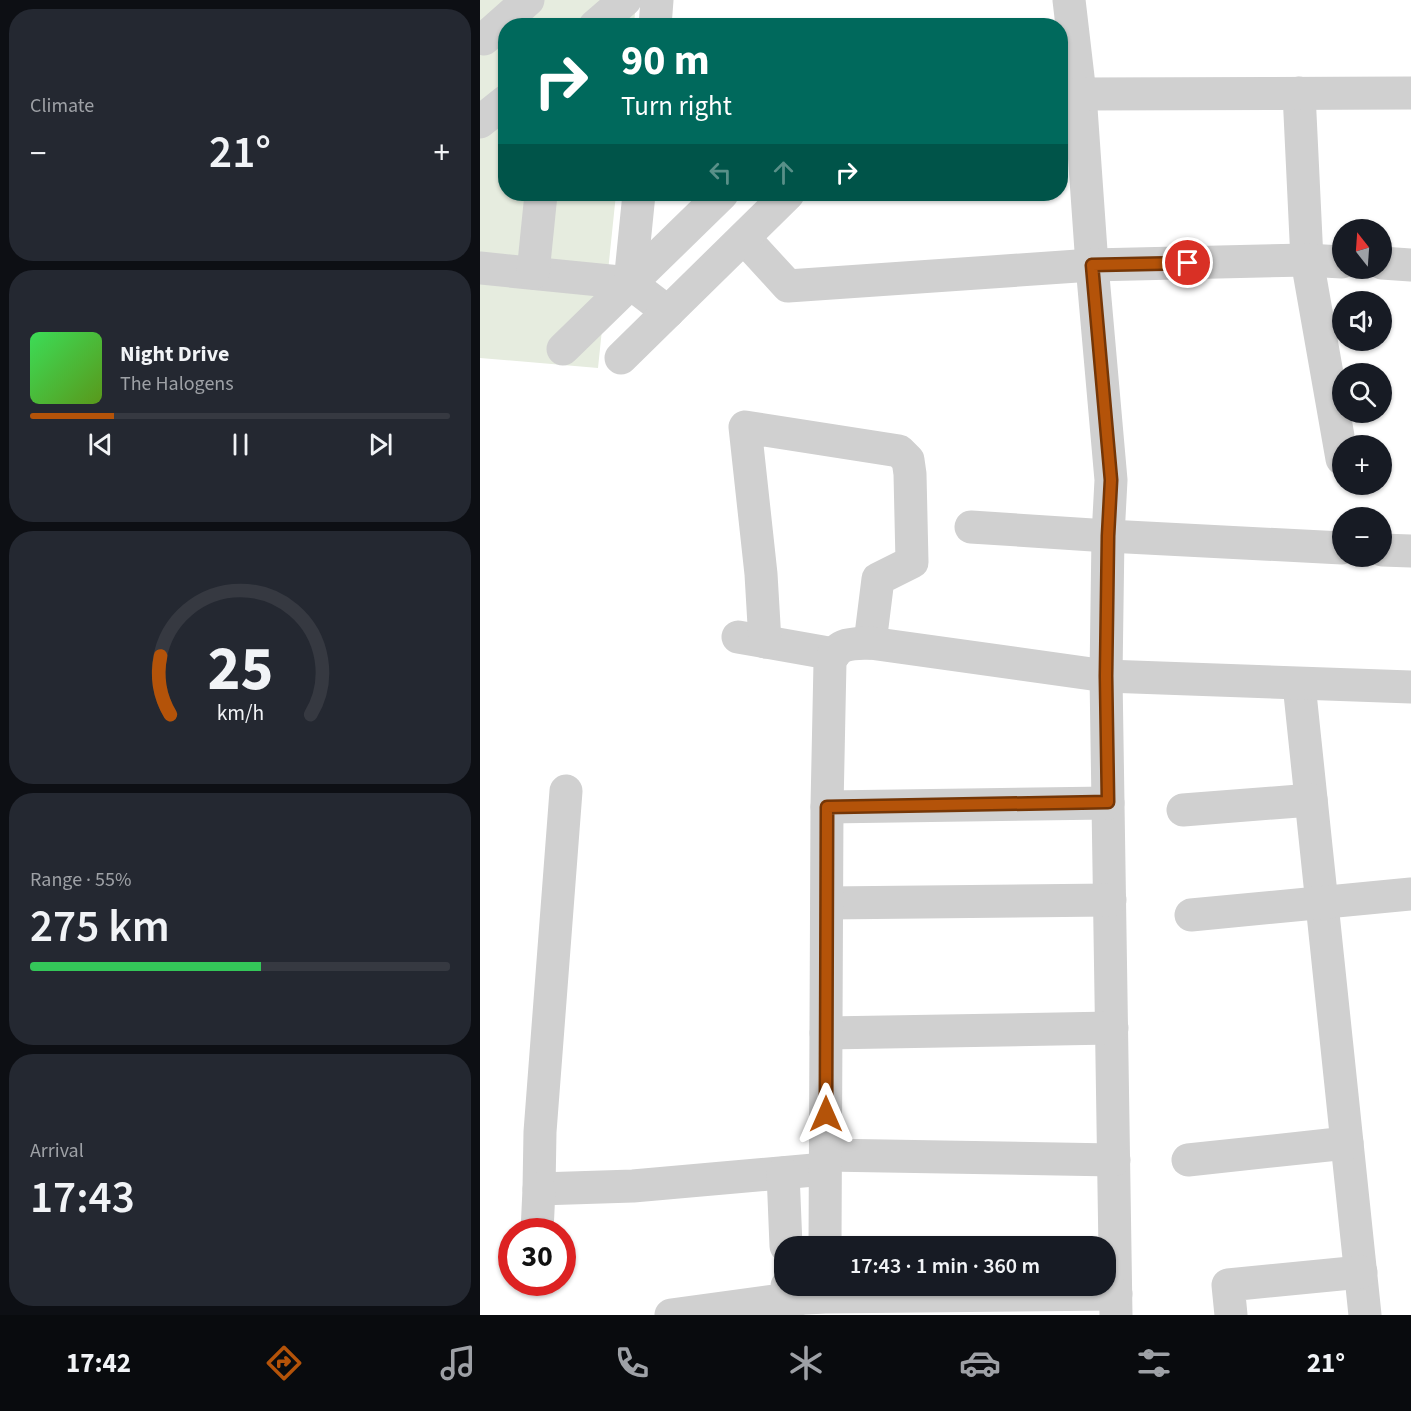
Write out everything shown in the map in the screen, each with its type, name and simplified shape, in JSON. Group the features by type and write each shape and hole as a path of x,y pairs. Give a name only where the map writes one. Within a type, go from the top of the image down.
{"street":[{"path":"508,18 528,0"},
{"path":"604,18 625,0"},
{"path":"656,18 657,0"},
{"path":"671,1315 788,1300 825,1299 1116,1305 1106,676 1111,480 1092,265 1070,95 1069,0"},
{"path":"484,39 498,27"},
{"path":"1299,93 1307,260 1338,435"},
{"path":"1070,95 1411,93"},
{"path":"480,122 498,107"},
{"path":"532,273 540,201"},
{"path":"630,283 638,201"},
{"path":"563,349 715,201"},
{"path":"621,358 781,201"},
{"path":"744,238 788,286 1092,265 1307,260 1332,261"},
{"path":"1392,263 1411,264"},
{"path":"480,268 630,283 668,312"},
{"path":"834,654 751,640 761,574 745,427 899,451 908,460 912,562 878,579 870,643"},
{"path":"971,527 1332,547"},
{"path":"1392,550 1411,551"},
{"path":"825,1236 827,807 830,662 834,654 849,644 870,643 1106,676 1411,687"},
{"path":"1299,684 1365,1315"},
{"path":"538,1218 540,1132 566,791"},
{"path":"1184,810 1311,800"},
{"path":"827,807 1108,802"},
{"path":"1191,915 1411,894"},
{"path":"827,903 1110,900"},
{"path":"826,1033 1112,1028"},
{"path":"1188,1160 1347,1143"},
{"path":"539,1189 633,1186 783,1173 825,1162 1114,1160"},
{"path":"783,1173 786,1236"},
{"path":"1231,1315 1227,1285 1360,1272"}],"shaded area":[{"path":"480,0 636,0 635,18 498,18 498,201 615,201 598,368 480,358"}],"route":[{"path":"826,1114 827,807 1108,802 1106,676 1111,480 1092,265 1188,263"}]}
